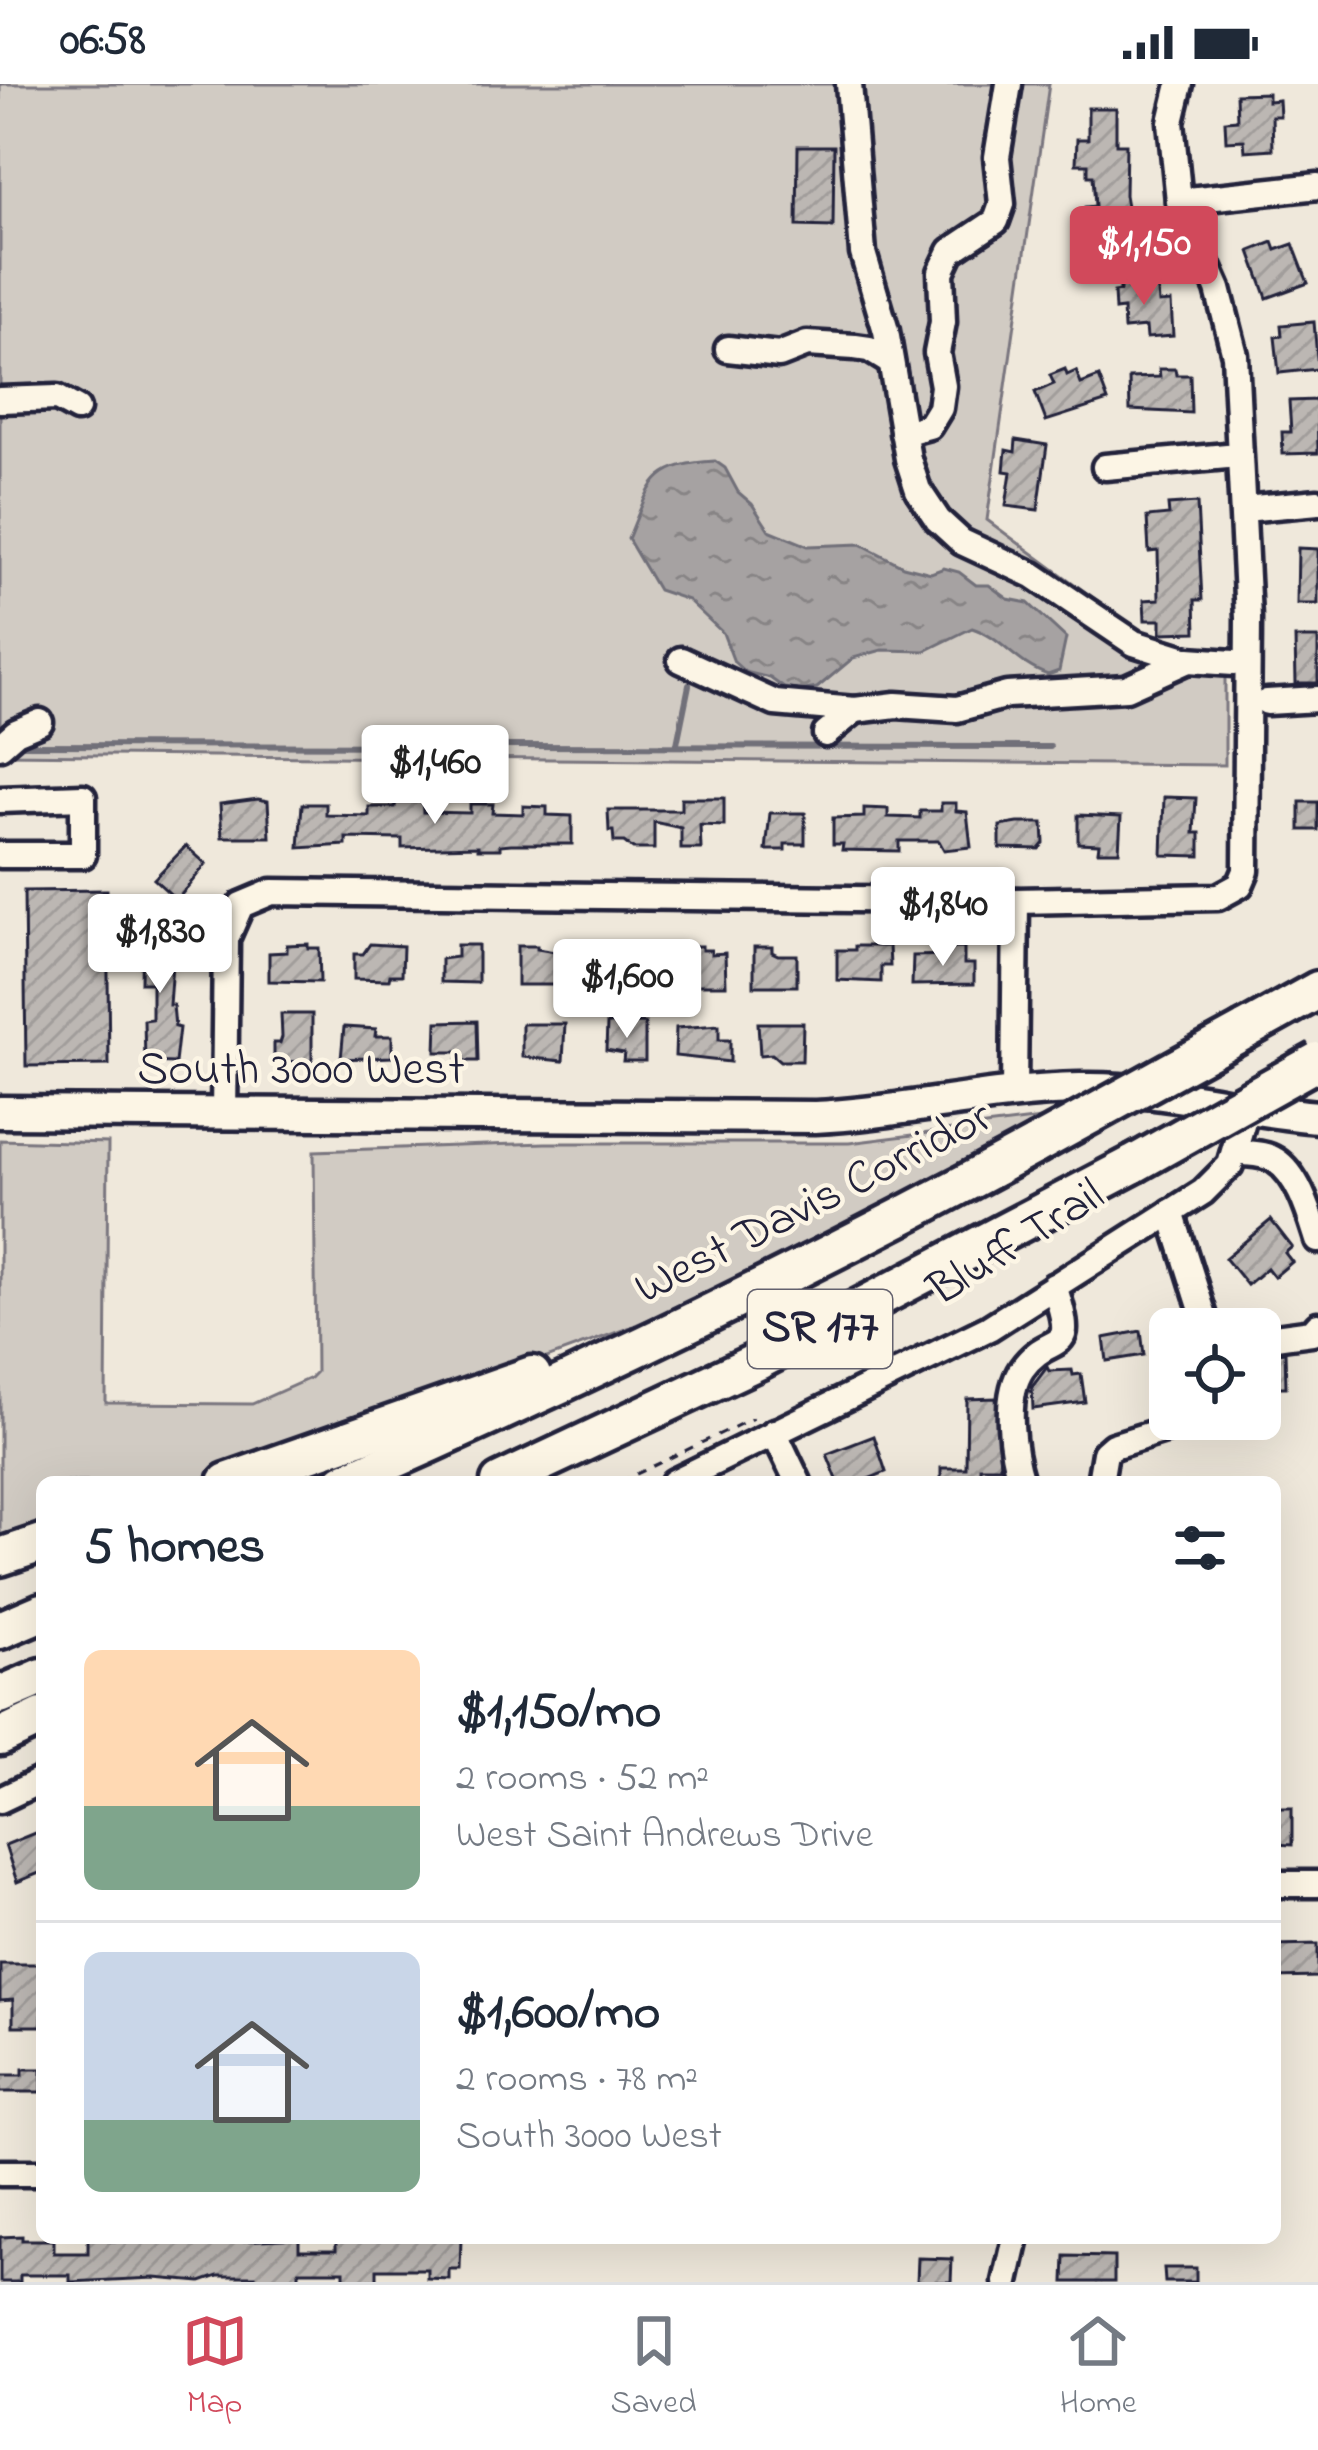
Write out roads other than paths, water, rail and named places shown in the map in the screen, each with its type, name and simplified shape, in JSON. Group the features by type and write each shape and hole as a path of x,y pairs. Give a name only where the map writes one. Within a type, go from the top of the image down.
{"highway":[{"name":"West Davis Corridor","path":"358,1476 695,1321 1036,1145 1318,990"},
{"name":"SR 177","path":"513,1476 778,1350 1134,1164 1318,1061"},
{"path":"244,1476 695,1321"},
{"path":"540,1476 642,1427 709,1382"},
{"path":"0,1557 36,1545"},
{"path":"0,1630 36,1615"},
{"path":"0,1695 36,1680"},
{"path":"0,1737 36,1720"}],"main road":[{"name":"South 3000 West","path":"0,1112 837,1116 904,1111 1014,1093 1119,1089 1318,1117"}],"street":[{"path":"849,84 862,253 886,331 918,490 938,520 962,542 1033,575 1134,644 1188,660 1234,662"},
{"path":"903,433 929,426 940,408 941,272 951,251 996,220 1003,204 998,157 1009,84"},
{"path":"224,1116 226,939 241,905 272,892 1016,902 1218,897 1240,885 1246,871 1249,672 1235,355 1218,289 1179,201 1171,122 1180,84"},
{"path":"1179,201 1318,186"},
{"path":"728,349 779,355 807,344 855,346 890,362"},
{"path":"0,400 57,398 77,409"},
{"path":"1105,466 1238,455"},
{"path":"1244,509 1318,502"},
{"path":"681,661 775,703 855,710 896,705 957,709 1007,695 1126,688 1188,660"},
{"path":"1268,702 1318,699"},
{"path":"826,734 855,710"},
{"path":"0,746 16,732 40,722"},
{"path":"0,800 82,797 82,855 0,855"},
{"path":"1014,1093 1016,902"},
{"path":"684,1476 765,1425 989,1328 1171,1212 1213,1184 1235,1152 1247,1106"},
{"path":"1235,1152 1279,1162 1297,1188 1318,1240"},
{"path":"1171,1212 1201,1308"},
{"path":"1019,1476 1015,1462 1016,1386 1022,1368 1060,1340 1066,1328 1054,1286"},
{"path":"1281,1336 1312,1332 1318,1325"},
{"path":"765,1425 795,1476"},
{"path":"1101,1476 1105,1453 1113,1446 1149,1435"},
{"path":"0,1800 36,1783"},
{"path":"1281,1885 1318,1884"},
{"path":"0,2173 36,2173"},
{"path":"1006,2282 1015,2244"}],"water":[{"path":"715,461 769,530 808,546 861,544 903,566 931,573 944,568 959,572 976,585 989,585 1008,599 1028,603 1066,638 1059,671 1048,675 1037,670 972,628 925,651 882,650 853,658 817,688 784,688 770,678 745,672 734,662 723,633 688,600 658,590 628,539 656,481 677,467"}],"waterway":[{"path":"677,744 689,685"},
{"path":"16,745 1050,747"}]}
